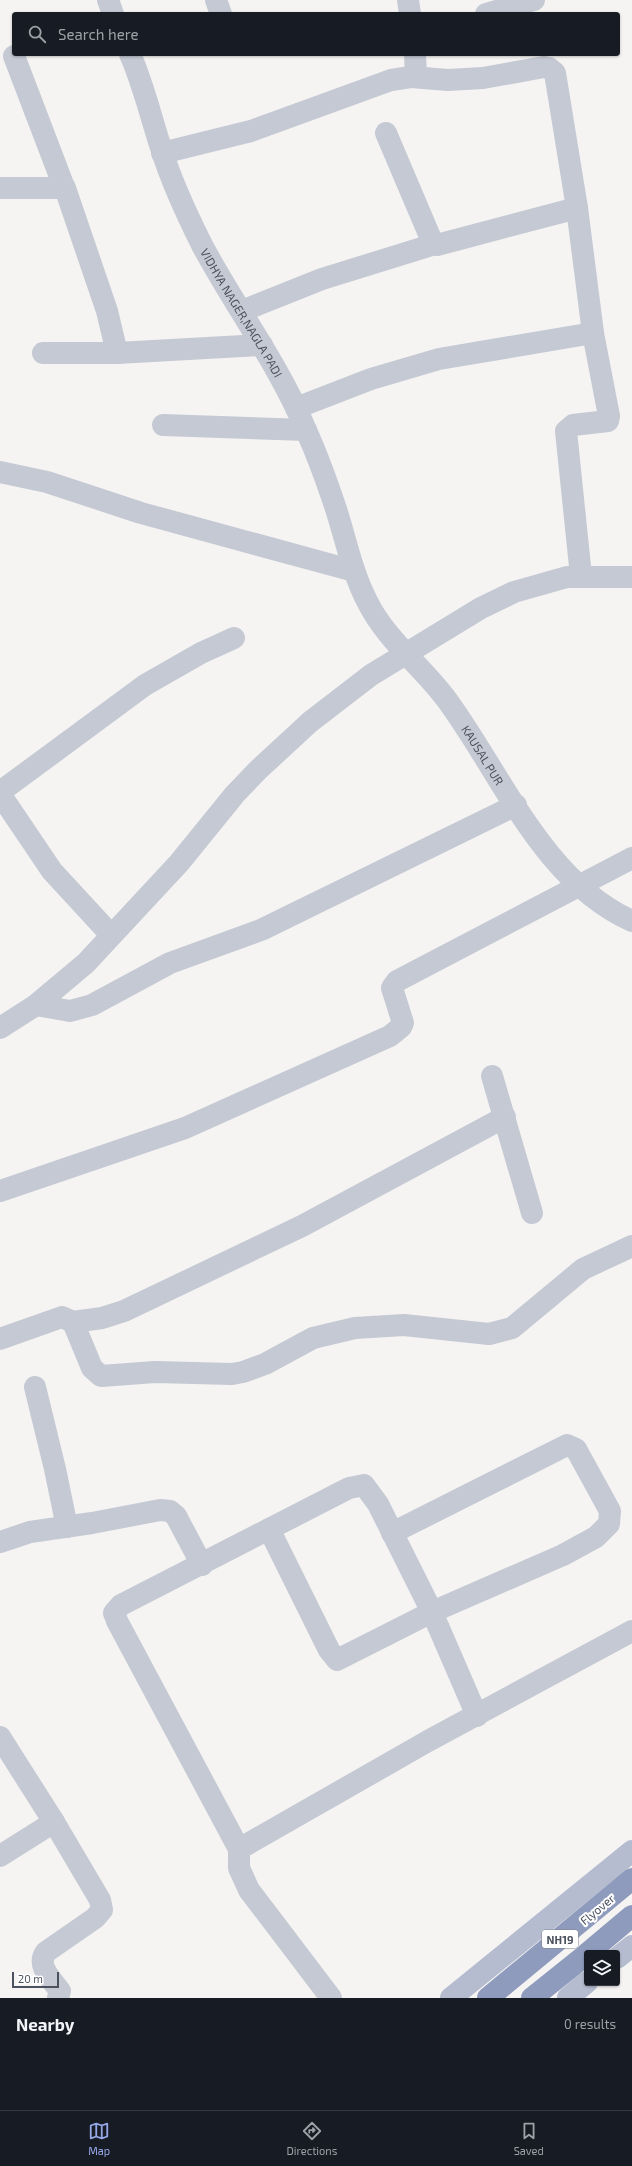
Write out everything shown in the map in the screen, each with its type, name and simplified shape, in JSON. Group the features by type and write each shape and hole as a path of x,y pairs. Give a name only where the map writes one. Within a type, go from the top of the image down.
{"highway":[{"name":"Flyover","path":"488,1998 632,1880"},
{"name":"NH19","path":"591,1950 632,1916"},
{"name":"NH19","path":"532,1998 584,1955"}],"main road":[{"path":"451,1998 632,1851"},
{"path":"620,1956 632,1946"},
{"path":"568,1998 584,1985"}],"street":[{"path":"108,0 112,12"},
{"path":"216,0 220,12"},
{"path":"408,0 410,12"},
{"path":"493,12 534,0"},
{"path":"14,56 64,187 106,311 117,353"},
{"name":"VIDHYA NAGER,NAGLA PADI","path":"131,56 146,93 162,153 202,245 262,345 296,408 306,430 336,508 354,571"},
{"path":"415,56 416,77"},
{"path":"162,153 251,131 392,80 416,77 448,80 467,79 501,76 544,67 551,69 555,73 577,208 593,333 610,418 606,422 572,425 567,429 566,434 581,576"},
{"path":"386,133 435,244"},
{"path":"0,188 64,187"},
{"path":"242,310 322,279 435,244 439,246 577,208"},
{"path":"296,408 371,379 440,359 593,333"},
{"path":"43,353 117,353 262,345"},
{"path":"163,425 306,430"},
{"path":"0,472 47,482 128,509 354,571"},
{"name":"KAUSAL PUR","path":"354,571 367,602 378,620 446,699 551,857 578,885 614,912 632,921"},
{"path":"0,1028 36,1005 86,963 179,863 235,794 284,745 339,699 405,653 482,608 514,592 542,583 581,576 632,577"},
{"path":"110,936 52,872 0,793 145,685 194,657 234,638"},
{"path":"36,1005 70,1011 92,1005 170,963 261,930 516,805"},
{"path":"0,1191 185,1128 390,1036 401,1028 403,1022 392,988 397,981 632,858"},
{"path":"492,1076 532,1212"},
{"path":"73,1322 112,1316 281,1236 505,1117"},
{"path":"0,1339 57,1317 66,1318 73,1322 92,1368 101,1376 155,1372 232,1374 265,1364 318,1336 355,1328 404,1325 490,1334 505,1331 516,1326 583,1269 632,1246"},
{"path":"34,1387 55,1469 67,1526"},
{"path":"269,1529 328,1650 337,1660 432,1612 563,1555 586,1543 596,1537 608,1524 610,1511 576,1449 567,1445 392,1533"},
{"path":"331,1998 249,1890 239,1868 239,1849 114,1613 122,1606 202,1564 360,1484 367,1487 378,1504 432,1612 477,1716"},
{"path":"0,1542 30,1532 160,1510 170,1511 176,1516 202,1564"},
{"path":"239,1849 428,1741 477,1716 632,1631"},
{"path":"0,1737 54,1822 100,1900 102,1910 95,1918 46,1952 42,1958 42,1965 60,1991 58,1998"},
{"path":"0,1856 54,1822"}]}
